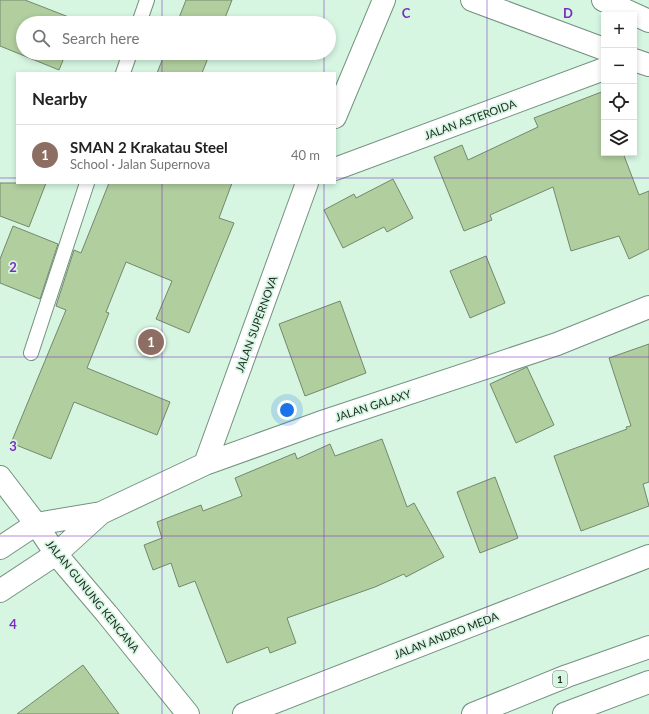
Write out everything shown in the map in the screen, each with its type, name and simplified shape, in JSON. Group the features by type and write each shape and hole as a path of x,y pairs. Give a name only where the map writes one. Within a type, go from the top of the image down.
{"main road":[{"path":"336,115 384,0"},
{"path":"472,0 601,48"},
{"path":"603,0 649,21"},
{"path":"637,61 649,65"},
{"name":"JALAN ASTEROIDA","path":"336,169 601,70"},
{"name":"JALAN SUPERNOVA","path":"205,464 307,184"},
{"name":"JALAN GALAXY","path":"0,548 36,524 101,513 205,464 319,423 558,344 649,307"},
{"name":"JALAN GUNUNG KENCANA","path":"0,477 36,524 56,554 108,614 188,714"},
{"name":"JALAN GALAXY","path":"0,591 56,554 101,513"},
{"name":"JALAN ANDRO MEDA","path":"244,714 649,556"},
{"name":"1","path":"472,714 567,676 649,647"},
{"path":"573,712 649,682"}],"lane":[{"path":"141,16 147,0"},
{"path":"123,72 128,60"},
{"path":"31,353 87,184"}],"building":[{"path":"0,0 25,0 66,16 16,16 16,53 0,46"},
{"path":"186,0 232,0 226,16 180,16"},
{"path":"34,60 63,60 59,70"},
{"path":"162,60 207,60 202,72 157,72"},
{"path":"601,92 601,156 624,156 639,195 649,191 649,249 629,259 619,236 571,251 553,187 490,215 492,220 464,231 434,157 462,145 468,160 538,127 534,118"},
{"path":"393,179 413,218 387,232 384,227 343,248 324,210 354,194 356,198"},
{"path":"0,183 46,184 29,227 0,216"},
{"path":"109,184 232,184 219,218 234,223 189,333 156,319 172,281 126,262 106,312 109,313 87,368 170,402 157,435 74,402 51,459 11,443 66,310 56,306 74,250 81,253"},
{"path":"13,226 58,244 40,299 0,283 0,259"},
{"path":"486,256 505,303 470,318 450,271"},
{"path":"340,301 366,373 305,396 279,324"},
{"path":"649,344 649,482 643,484 649,506 581,531 554,456 627,429 626,427 631,426 609,358"},
{"path":"527,367 554,425 516,443 490,384"},
{"path":"382,439 407,507 414,503 444,557 406,577 404,574 375,587 287,618 296,643 270,653 268,647 227,663 195,581 179,587 171,563 153,570 144,545 162,538 157,522 201,505 203,511 242,496 235,478 295,453 297,459 330,444 335,456"},
{"path":"495,477 518,538 480,553 457,492"},
{"path":"83,665 119,714 17,714"}],"place":[{"name":"SMAN 2 Krakatau Steel","path":"151,342"}]}
